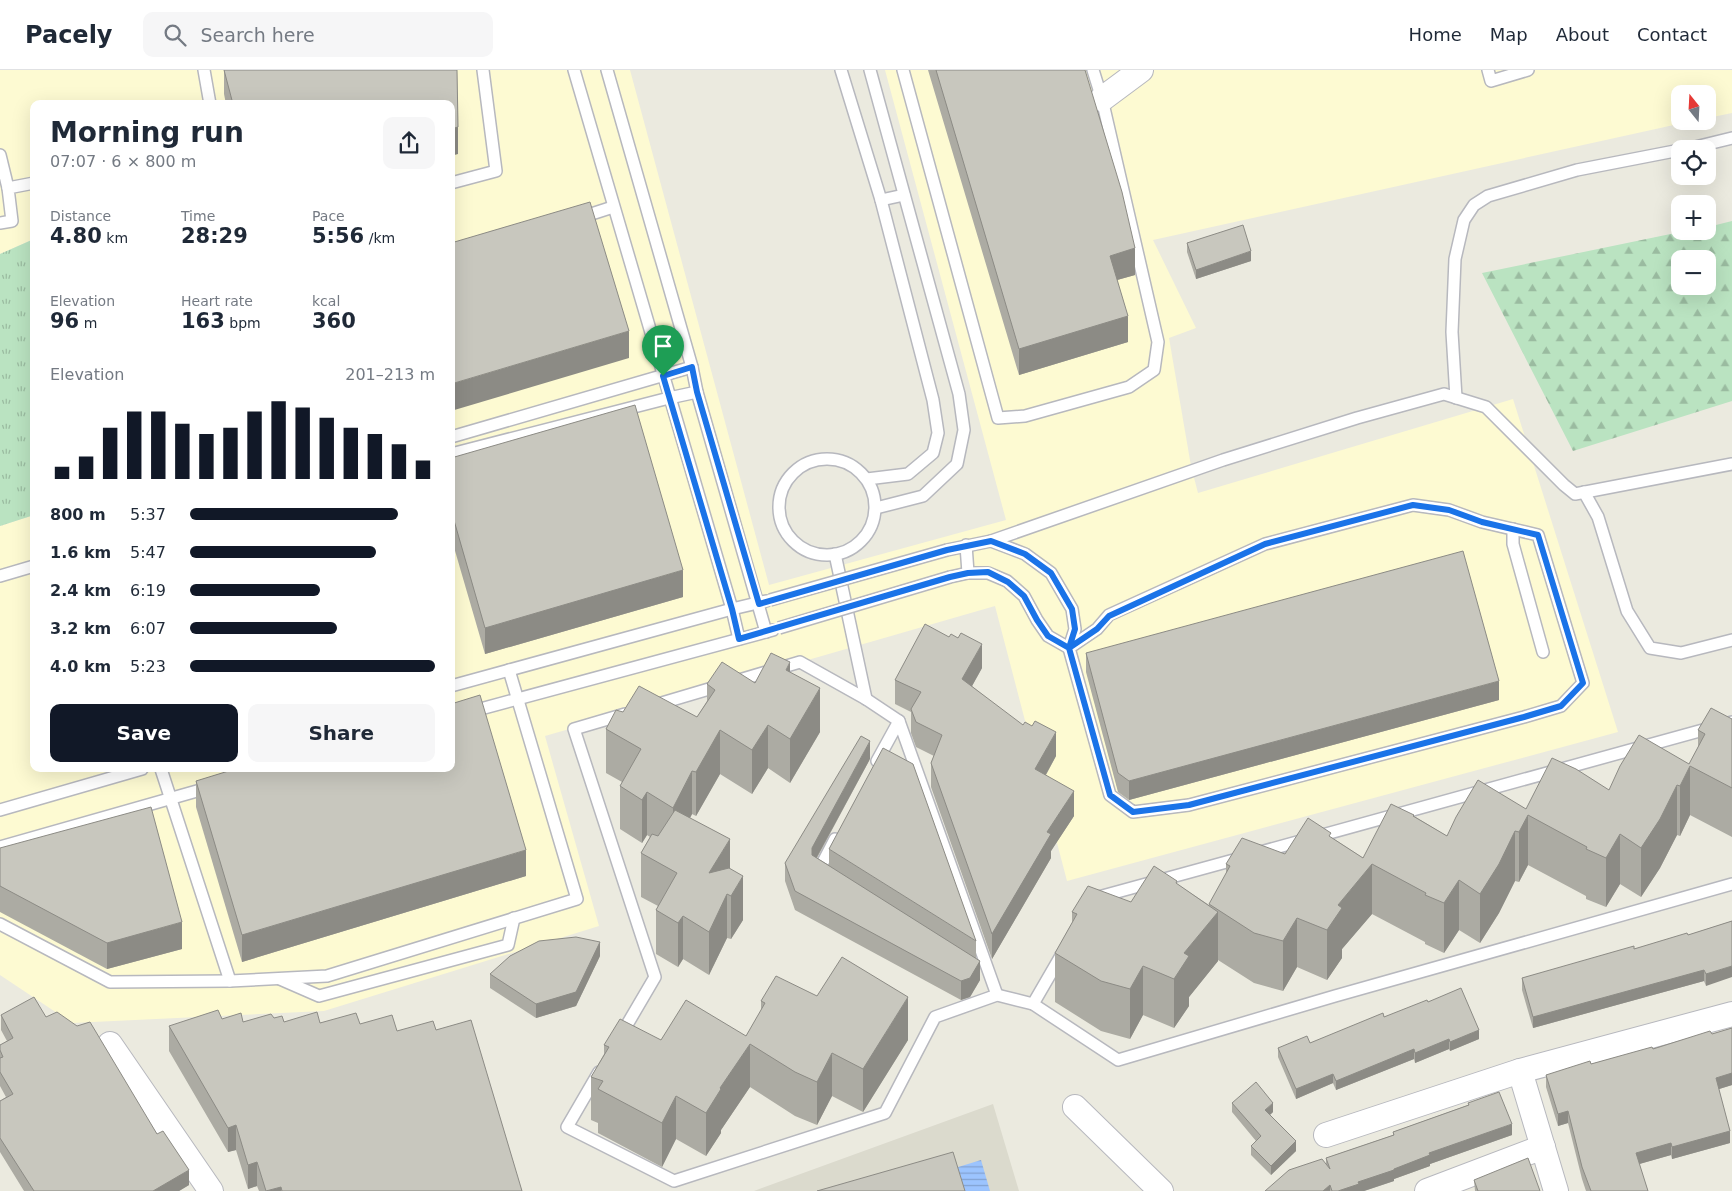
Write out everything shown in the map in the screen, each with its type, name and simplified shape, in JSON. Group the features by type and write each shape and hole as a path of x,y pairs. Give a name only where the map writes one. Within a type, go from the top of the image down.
{"street":[{"path":"1102,99 1141,70"},
{"path":"1326,1135 1520,1071 1732,1014"},
{"path":"110,1044 211,1191"},
{"path":"1520,1071 1556,1191"},
{"path":"1075,1107 1150,1188"},
{"path":"1427,1191 1543,1147"}],"lane":[{"path":"204,70 209,100"},
{"path":"455,182 496,171 483,70"},
{"path":"574,70 732,609 739,639"},
{"path":"607,70 692,367 697,392 764,602 766,632"},
{"path":"841,70 881,200 933,400 938,433 933,453 908,474 867,479"},
{"path":"870,70 958,394 964,430 957,464 923,496 876,508"},
{"path":"903,70 998,418 1025,416 1130,387 1154,370 1158,342 1102,99 1093,70"},
{"path":"1488,70 1491,80 1528,70"},
{"path":"1716,142 1732,138"},
{"path":"1456,398 1452,332 1455,259 1464,220 1474,205 1488,196 1577,170 1671,152"},
{"path":"0,155 8,188 12,221 0,223"},
{"path":"8,188 30,184"},
{"path":"881,200 904,195"},
{"path":"571,221 613,207"},
{"path":"455,436 692,367"},
{"path":"455,453 697,392"},
{"path":"455,685 732,609 764,602 947,550 991,541 1223,460 1357,418 1444,394 1486,406 1564,485 1576,494 1732,464"},
{"path":"828,458 843,461 856,468 867,479 874,493 876,508 872,524 864,538 851,549 836,554 819,554 803,549 791,538 782,524 779,508 781,492 788,479 798,468 812,461 828,458"},
{"path":"1584,492 1598,517 1627,611 1650,648 1681,653 1732,640"},
{"path":"991,541 1025,554 1051,573 1072,609 1075,629 1069,648 1110,795 1133,812 1189,805 1524,717 1561,706 1583,683 1538,535 1482,522 1449,510 1413,505 1265,544 1109,616 1097,629 1069,648"},
{"path":"1513,529 1513,544 1543,652"},
{"path":"966,545 968,573"},
{"path":"836,554 866,699"},
{"path":"0,576 30,567"},
{"path":"455,716 766,632 968,573 988,572 1008,582 1024,596 1048,636 1069,648"},
{"path":"616,1044 655,977 574,729 800,662 866,699 899,721 998,995"},
{"path":"0,924 110,982 230,981 326,976 577,899 510,670"},
{"path":"874,768 899,721"},
{"path":"1088,907 1093,899 1732,722"},
{"path":"0,810 132,772"},
{"path":"162,772 230,981"},
{"path":"0,847 218,785"},
{"path":"836,880 819,870 842,827"},
{"path":"606,1060 567,1127 674,1181 885,1113 935,1018 998,995 1033,1004 1118,1060 1335,996 1732,884"},
{"path":"278,978 319,996 508,945 514,918"},
{"path":"1033,1004 1065,948"},
{"path":"975,968 990,977"}],"shaded area":[{"path":"0,70 630,70 769,585 1006,520 885,70 1732,70 1732,113 1716,116 1716,85 1671,85 1671,126 1153,240 1196,328 1169,338 1191,466 1198,493 1513,399 1618,732 1067,881 995,606 545,736 599,926 324,1011 72,1023 0,975 0,526 30,516 30,772 455,772 455,100 30,100 30,241 0,254"},
{"path":"993,1104 1019,1191 754,1191"}],"green space":[{"path":"1732,221 1732,401 1573,451 1482,273 1671,234 1671,240 1716,240 1716,225"},
{"path":"30,241 30,516 0,526 0,254"}],"water":[{"path":"981,1160 990,1191 961,1191 955,1168"}],"building":[{"path":"224,70 457,70 458,127 455,128 455,100 232,100"},
{"path":"936,70 1085,70 1122,192 1135,248 1110,256 1128,316 1019,349"},
{"path":"590,202 629,331 455,383 455,242"},
{"path":"1243,225 1251,251 1196,270 1187,243"},
{"path":"635,405 683,570 485,628 455,524 455,457"},
{"path":"1463,551 1499,681 1129,781 1118,773 1086,653"},
{"path":"925,624 949,637 951,634 958,638 961,633 982,644 962,679 1023,725 1025,722 1032,726 1035,721 1056,732 1035,769 1074,791 1047,832 1051,834 992,934 931,763 942,735 916,722 911,709 921,692 895,680"},
{"path":"771,653 790,662 786,670 820,688 790,739 768,725 752,750 720,730 696,772 692,771 673,808 647,792 642,800 620,786 641,749 606,729 616,710 623,712 639,686 697,717 715,690 707,684 722,662 755,683"},
{"path":"480,695 526,850 242,935 196,781 225,772 455,772 455,703"},
{"path":"1711,708 1732,719 1732,788 1690,766 1680,786 1677,785 1660,819 1641,848 1620,834 1606,858 1586,849 1587,847 1528,815 1519,832 1515,831 1499,864 1480,894 1459,880 1444,903 1425,895 1426,893 1372,864 1338,905 1342,908 1327,930 1297,918 1283,941 1254,933 1209,904 1230,866 1226,864 1242,838 1285,854 1308,818 1331,833 1329,836 1363,858 1391,804 1414,815 1447,836 1478,780 1526,809 1552,758 1576,769 1609,790 1620,766 1639,735 1689,764 1705,734 1698,730"},
{"path":"861,736 870,741 812,848 812,855 980,961 970,978 961,981 795,891 785,863"},
{"path":"883,748 913,764 976,941 829,849"},
{"path":"151,807 182,922 107,943 0,886 0,848"},
{"path":"675,810 730,839 709,873 729,868 743,876 731,896 727,894 709,932 683,916 678,923 656,910 677,873 641,853 652,834 658,836"},
{"path":"1154,866 1218,912 1184,953 1189,956 1174,979 1143,966 1130,989 1101,981 1055,953 1077,914 1072,912 1088,886 1131,902"},
{"path":"1732,921 1732,966 1706,974 1704,970 1533,1017 1522,978 1634,946 1634,949 1687,933 1688,935"},
{"path":"576,937 600,942 576,992 536,1004 490,974 510,956 539,941"},
{"path":"842,957 908,997 863,1069 832,1053 817,1082 795,1072 750,1044 720,1088 706,1113 676,1096 662,1123 598,1089 603,1081 591,1077 609,1047 604,1045 620,1019 661,1040 686,1000 746,1036 765,1003 761,1001 776,976 817,996"},
{"path":"1461,988 1479,1030 1450,1042 1449,1039 1415,1053 1414,1049 1336,1081 1333,1074 1296,1089 1278,1048 1307,1036 1310,1043 1383,1013 1384,1017"},
{"path":"34,997 46,1017 57,1012 77,1026 90,1022 157,1134 163,1131 189,1170 153,1191 34,1191 0,1138 0,1101 13,1094 0,1072 0,1058 3,1057 0,1045 13,1038 1,1015"},
{"path":"218,1010 222,1019 241,1013 243,1022 271,1014 274,1018 282,1016 284,1022 317,1012 320,1023 356,1013 360,1024 392,1015 397,1031 433,1021 436,1030 471,1020 522,1191 282,1191 281,1187 266,1191 257,1162 248,1165 236,1125 228,1128 169,1026"},
{"path":"1732,1028 1732,1073 1716,1078 1730,1131 1672,1147 1671,1143 1636,1153 1648,1191 1591,1191 1582,1167 1568,1111 1558,1114 1546,1075 1590,1061 1591,1064 1652,1047 1653,1049 1710,1031 1712,1034"},
{"path":"1256,1082 1273,1103 1265,1110 1296,1141 1271,1166 1251,1146 1261,1136 1232,1103"},
{"path":"1499,1092 1512,1124 1429,1153 1430,1155 1338,1191 1332,1191 1330,1185 1323,1191 1265,1191 1289,1170 1322,1159 1330,1169 1326,1158 1394,1135 1393,1132 1469,1105 1468,1103"},
{"path":"953,1152 965,1191 817,1191"},
{"path":"1528,1158 1540,1191 1478,1191 1474,1180"}],"route":[{"path":"663,376 692,367 697,392 759,604 947,550 991,541 1025,554 1051,573 1065,594 1072,609 1075,629 1069,648 1097,629 1109,616 1265,544 1413,505 1449,510 1482,522 1538,535 1583,683 1561,706 1524,717 1189,805 1133,812 1110,795 1069,648 1048,636 1024,596 1008,582 988,572 968,573 950,577 739,639 732,609 663,376"}]}
